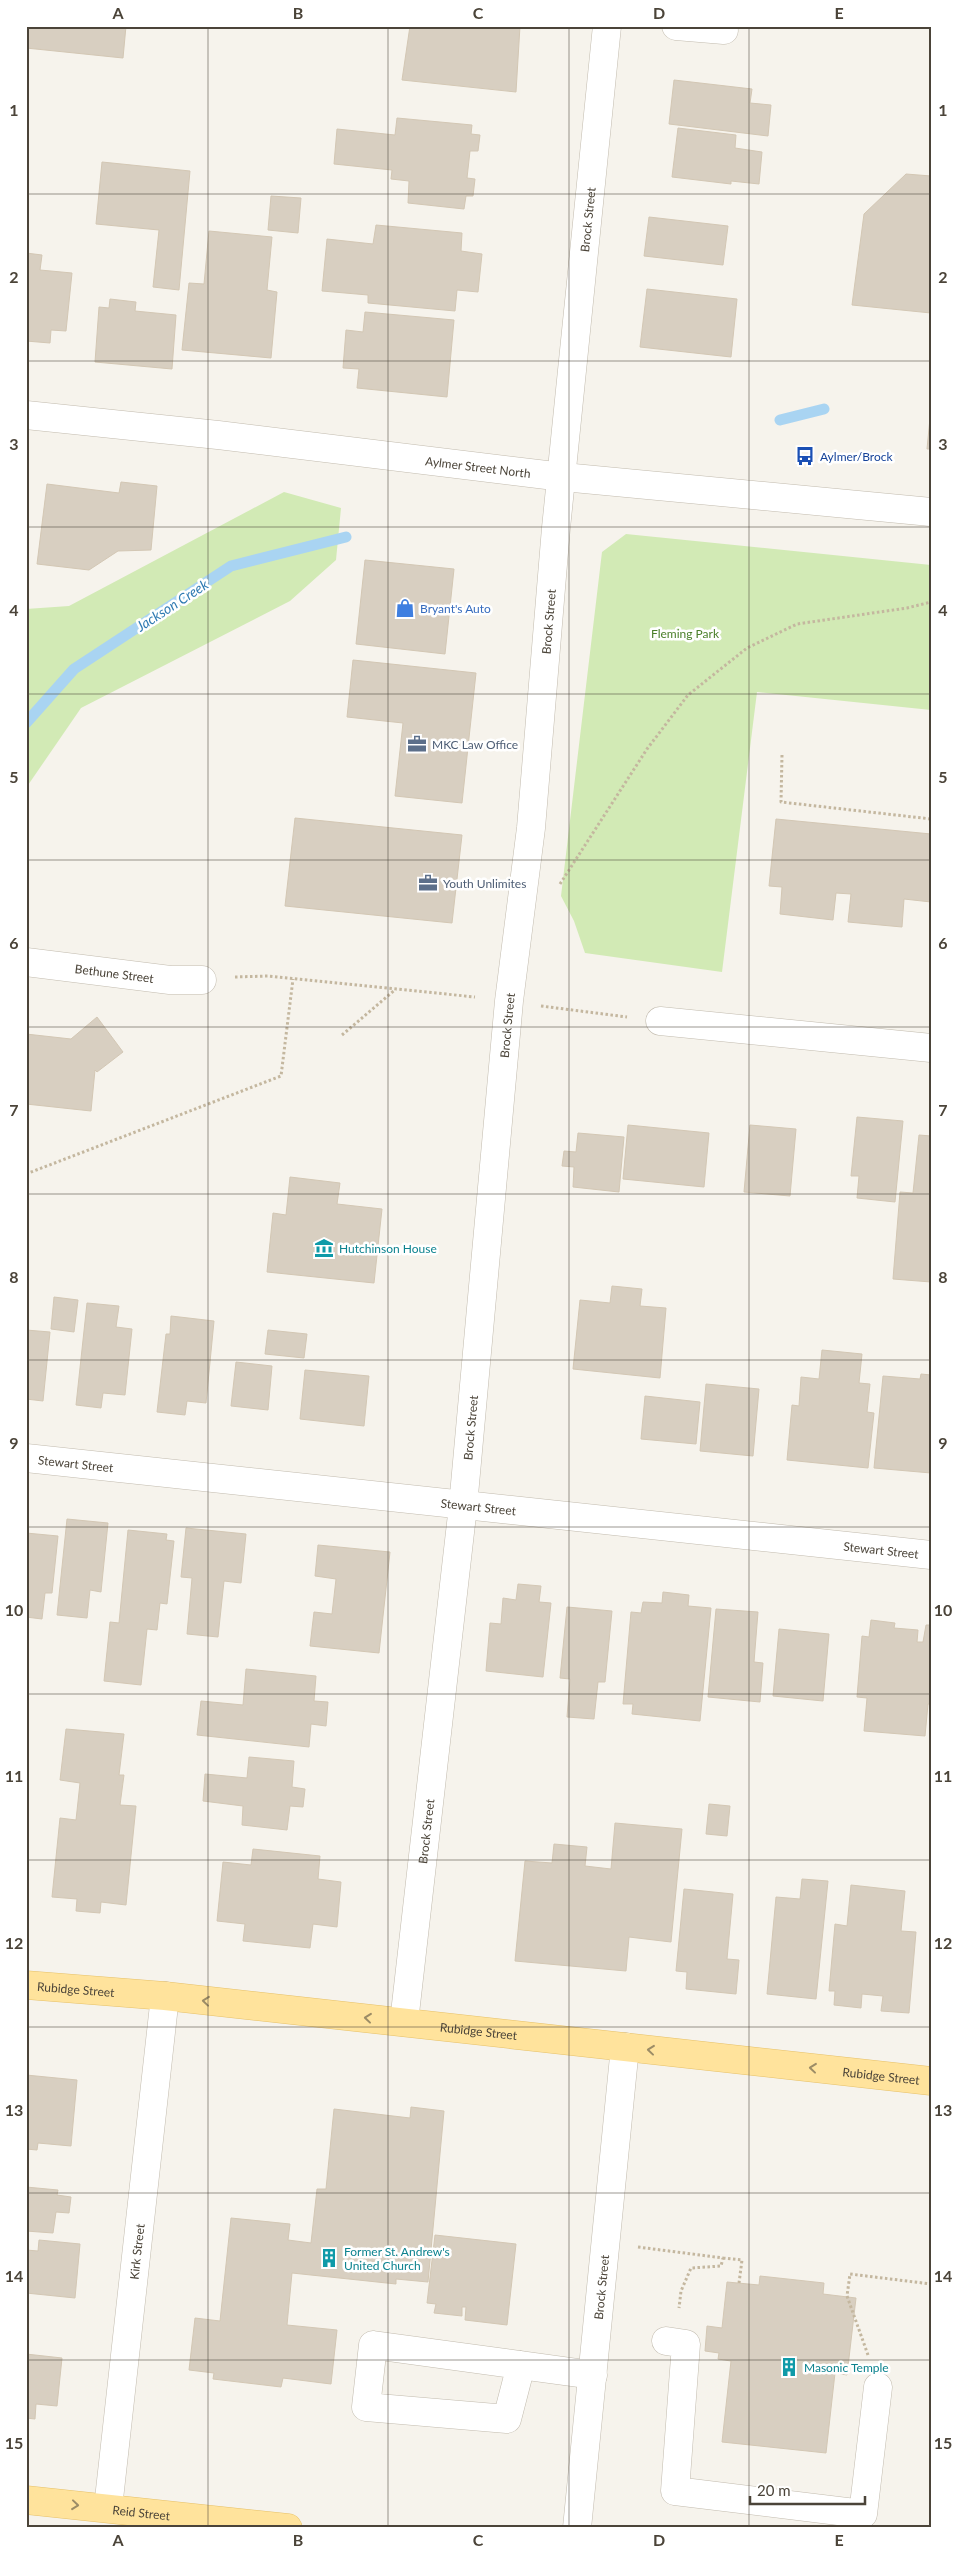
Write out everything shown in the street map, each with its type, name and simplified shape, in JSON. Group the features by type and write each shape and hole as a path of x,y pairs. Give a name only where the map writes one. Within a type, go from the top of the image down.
{"main road":[{"name":"Rubidge Street","path":"26,1985 165,1996 931,2081"},
{"name":"Reid Street","path":"26,2500 288,2528"}],"street":[{"name":"Brock Street","path":"404,2022 463,1506 509,1001 531,828 556,528 563,477 607,26"},
{"path":"676,26 724,30"},
{"name":"Aylmer Street North","path":"26,415 218,435 563,477 931,512"},
{"name":"Bethune Street","path":"26,962 170,980 202,980"},
{"path":"660,1022 931,1048"},
{"name":"Stewart Street","path":"26,1458 931,1555"},
{"name":"Kirk Street","path":"108,2508 165,1996"},
{"name":"Brock Street","path":"577,2528 625,2046"},
{"path":"666,2340 686,2344 675,2491 832,2520 863,2514 878,2387"},
{"path":"521,2365 507,2419 366,2406 373,2345 521,2365 593,2375"}],"path":[{"path":"558,886 646,749 688,695 747,648 797,624 907,608 931,602"},
{"path":"782,755 781,802 931,819"},
{"path":"268,976 509,1001 660,1022"},
{"path":"26,1174 281,1076 292,979"},
{"path":"342,1035 396,989"},
{"path":"606,2242 742,2260 739,2283"},
{"path":"666,2340 677,2323 681,2290 691,2268 721,2266 723,2258"},
{"path":"878,2387 847,2296 850,2274 931,2284"}],"green space":[{"path":"284,492 341,508 336,560 290,601 81,708 26,788 26,609 69,606"},
{"name":"Fleming Park","path":"626,534 931,565 931,710 757,692 722,972 585,953 574,921 561,896 602,552"}],"building":[{"path":"26,26 126,26 123,58 26,48"},
{"path":"410,26 520,26 516,92 402,80"},
{"path":"674,80 752,89 750,103 771,105 768,136 669,124"},
{"path":"397,118 472,125 471,134 480,135 478,151 470,151 467,178 475,179 473,196 466,196 464,209 408,203 409,181 391,179 392,170 334,164 337,129 395,135"},
{"path":"678,128 736,135 735,148 762,152 759,184 731,181 731,184 672,177"},
{"path":"102,162 190,171 179,290 153,287 159,230 96,224"},
{"path":"906,174 931,176 931,313 852,305 864,214"},
{"path":"271,196 301,198 298,233 268,230"},
{"path":"649,217 728,226 723,265 644,256"},
{"path":"376,225 462,233 461,251 482,254 478,292 457,290 455,311 368,303 368,295 322,291 327,239 373,244"},
{"path":"209,231 272,237 267,290 277,292 271,358 182,350 189,283 204,284"},
{"path":"26,253 42,255 40,270 72,273 66,331 51,330 50,343 26,341"},
{"path":"647,289 737,299 731,357 640,347"},
{"path":"110,299 136,302 135,311 176,315 172,369 95,362 99,307 109,308"},
{"path":"365,312 454,320 447,397 357,388 359,369 343,368 346,330 363,332"},
{"path":"931,408 931,449 927,449"},
{"path":"121,482 157,486 151,550 118,551 89,570 37,564 47,484 119,493"},
{"path":"365,560 454,569 445,654 356,644"},
{"path":"353,660 476,673 462,803 395,796 403,723 347,717"},
{"path":"295,818 462,835 452,923 285,906"},
{"path":"776,819 931,834 931,902 904,899 902,927 848,922 851,894 836,893 833,920 780,914 782,887 769,886"},
{"path":"97,1017 123,1052 97,1072 95,1070 91,1111 26,1104 26,1034 71,1039"},
{"path":"857,1117 903,1121 895,1202 857,1198 859,1176 851,1176"},
{"path":"628,1125 709,1133 704,1187 623,1179"},
{"path":"750,1125 796,1129 790,1196 744,1192"},
{"path":"578,1133 624,1137 619,1192 573,1187 574,1167 562,1166 564,1151 576,1152"},
{"path":"919,1135 931,1136 931,1282 893,1279 900,1192 913,1193"},
{"name":"Hutchinson House","path":"290,1177 340,1183 337,1204 382,1209 374,1283 267,1272 273,1213 286,1215"},
{"path":"612,1286 642,1289 640,1306 666,1308 660,1378 573,1369 580,1300 610,1303"},
{"path":"54,1297 78,1300 74,1332 51,1329"},
{"path":"87,1303 119,1306 116,1327 132,1329 125,1395 103,1393 101,1408 76,1405"},
{"path":"171,1316 214,1321 206,1403 187,1401 185,1415 157,1412 166,1334 170,1334"},
{"path":"26,1330 50,1332 43,1401 26,1399"},
{"path":"268,1330 307,1334 304,1358 265,1354"},
{"path":"822,1350 862,1354 859,1383 870,1384 867,1412 874,1413 868,1468 787,1460 792,1405 799,1406 801,1377 819,1379"},
{"path":"236,1362 272,1366 268,1410 231,1406"},
{"path":"305,1370 369,1376 364,1426 300,1419"},
{"path":"921,1374 931,1375 931,1473 874,1468 883,1376 920,1379"},
{"path":"706,1384 759,1389 753,1456 700,1451"},
{"path":"645,1396 700,1402 696,1444 641,1439"},
{"path":"67,1519 108,1523 101,1592 90,1590 87,1618 57,1615"},
{"path":"186,1528 246,1534 241,1583 224,1581 218,1637 187,1634 192,1578 181,1577"},
{"path":"128,1530 167,1534 166,1540 174,1541 167,1604 160,1603 157,1630 147,1629 141,1685 104,1681 110,1622 119,1623"},
{"path":"26,1533 58,1536 52,1593 45,1593 42,1619 26,1617"},
{"path":"318,1545 390,1552 379,1653 310,1646 314,1612 332,1614 336,1579 315,1576"},
{"path":"518,1584 541,1586 539,1602 551,1603 543,1677 486,1671 490,1623 501,1624 503,1598 516,1600"},
{"path":"663,1592 689,1595 688,1606 711,1608 700,1721 632,1714 633,1704 623,1704 631,1612 641,1613 643,1602 662,1603"},
{"path":"567,1607 612,1611 605,1682 598,1682 594,1719 567,1717 570,1679 560,1678"},
{"path":"716,1609 758,1612 754,1662 763,1663 760,1702 708,1697"},
{"path":"871,1620 895,1623 894,1628 918,1630 917,1642 923,1642 926,1625 931,1625 931,1704 928,1704 925,1736 864,1731 867,1698 857,1697 862,1636 869,1637"},
{"path":"779,1629 829,1634 823,1701 773,1696"},
{"path":"246,1669 316,1676 314,1701 328,1702 326,1726 311,1724 309,1747 197,1735 201,1701 243,1705"},
{"path":"66,1729 124,1734 119,1775 124,1775 120,1805 136,1806 126,1905 101,1902 100,1913 76,1911 77,1899 52,1897 60,1818 76,1820 80,1783 60,1780"},
{"path":"249,1757 294,1761 292,1787 305,1789 303,1807 290,1806 287,1830 242,1825 243,1806 203,1801 205,1774 247,1778"},
{"path":"709,1804 730,1806 727,1836 706,1834"},
{"path":"615,1823 682,1829 671,1942 629,1937 626,1971 515,1961 525,1861 552,1863 554,1844 587,1847 585,1866 611,1869"},
{"path":"253,1849 320,1856 318,1879 341,1882 337,1927 313,1924 310,1948 243,1941 245,1924 217,1921 223,1862 251,1865"},
{"path":"802,1879 828,1881 816,1999 767,1994 776,1897 800,1899"},
{"path":"851,1885 905,1891 901,1931 916,1932 909,2013 881,2011 883,1996 862,1994 861,2008 834,2005 835,1991 829,1991 835,1924 847,1926"},
{"path":"684,1889 733,1894 727,1959 739,1960 736,1994 686,1989 687,1972 676,1971"},
{"path":"26,2075 77,2080 71,2146 38,2143 37,2150 26,2149"},
{"name":"Former St. Andrew's United Church","path":"411,2107 444,2111 428,2282 396,2279 396,2284 292,2273 287,2325 337,2330 331,2384 283,2378 281,2387 213,2379 214,2373 189,2370 195,2318 220,2321 231,2218 290,2224 288,2240 311,2243 317,2189 326,2189 334,2109 410,2118"},
{"path":"26,2187 58,2190 57,2195 71,2197 69,2213 56,2212 53,2233 26,2231"},
{"path":"435,2235 516,2244 507,2325 465,2320 466,2307 462,2307 462,2316 434,2313 436,2304 427,2303"},
{"path":"39,2240 80,2244 75,2298 26,2293 26,2250 38,2251"},
{"name":"Masonic Temple","path":"760,2276 824,2283 823,2294 856,2298 847,2375 835,2373 826,2453 722,2442 731,2361 718,2359 719,2353 705,2351 707,2326 722,2328 727,2282 759,2285"},
{"path":"26,2354 62,2358 57,2406 36,2404 35,2419 26,2418"}],"waterway":[{"path":"780,420 824,409"},
{"name":"Jackson Creek","path":"26,723 74,669 231,566 346,537"}],"place":[{"name":"Aylmer/Brock","path":"805,456"},
{"name":"Bryant's Auto","path":"405,608"},
{"name":"MKC Law Office","path":"417,744"},
{"name":"Youth Unlimites","path":"428,883"},
{"name":"Hutchinson House","path":"324,1248"},
{"name":"Former St. Andrew's United Church","path":"329,2258"},
{"name":"Masonic Temple","path":"789,2367"}]}
